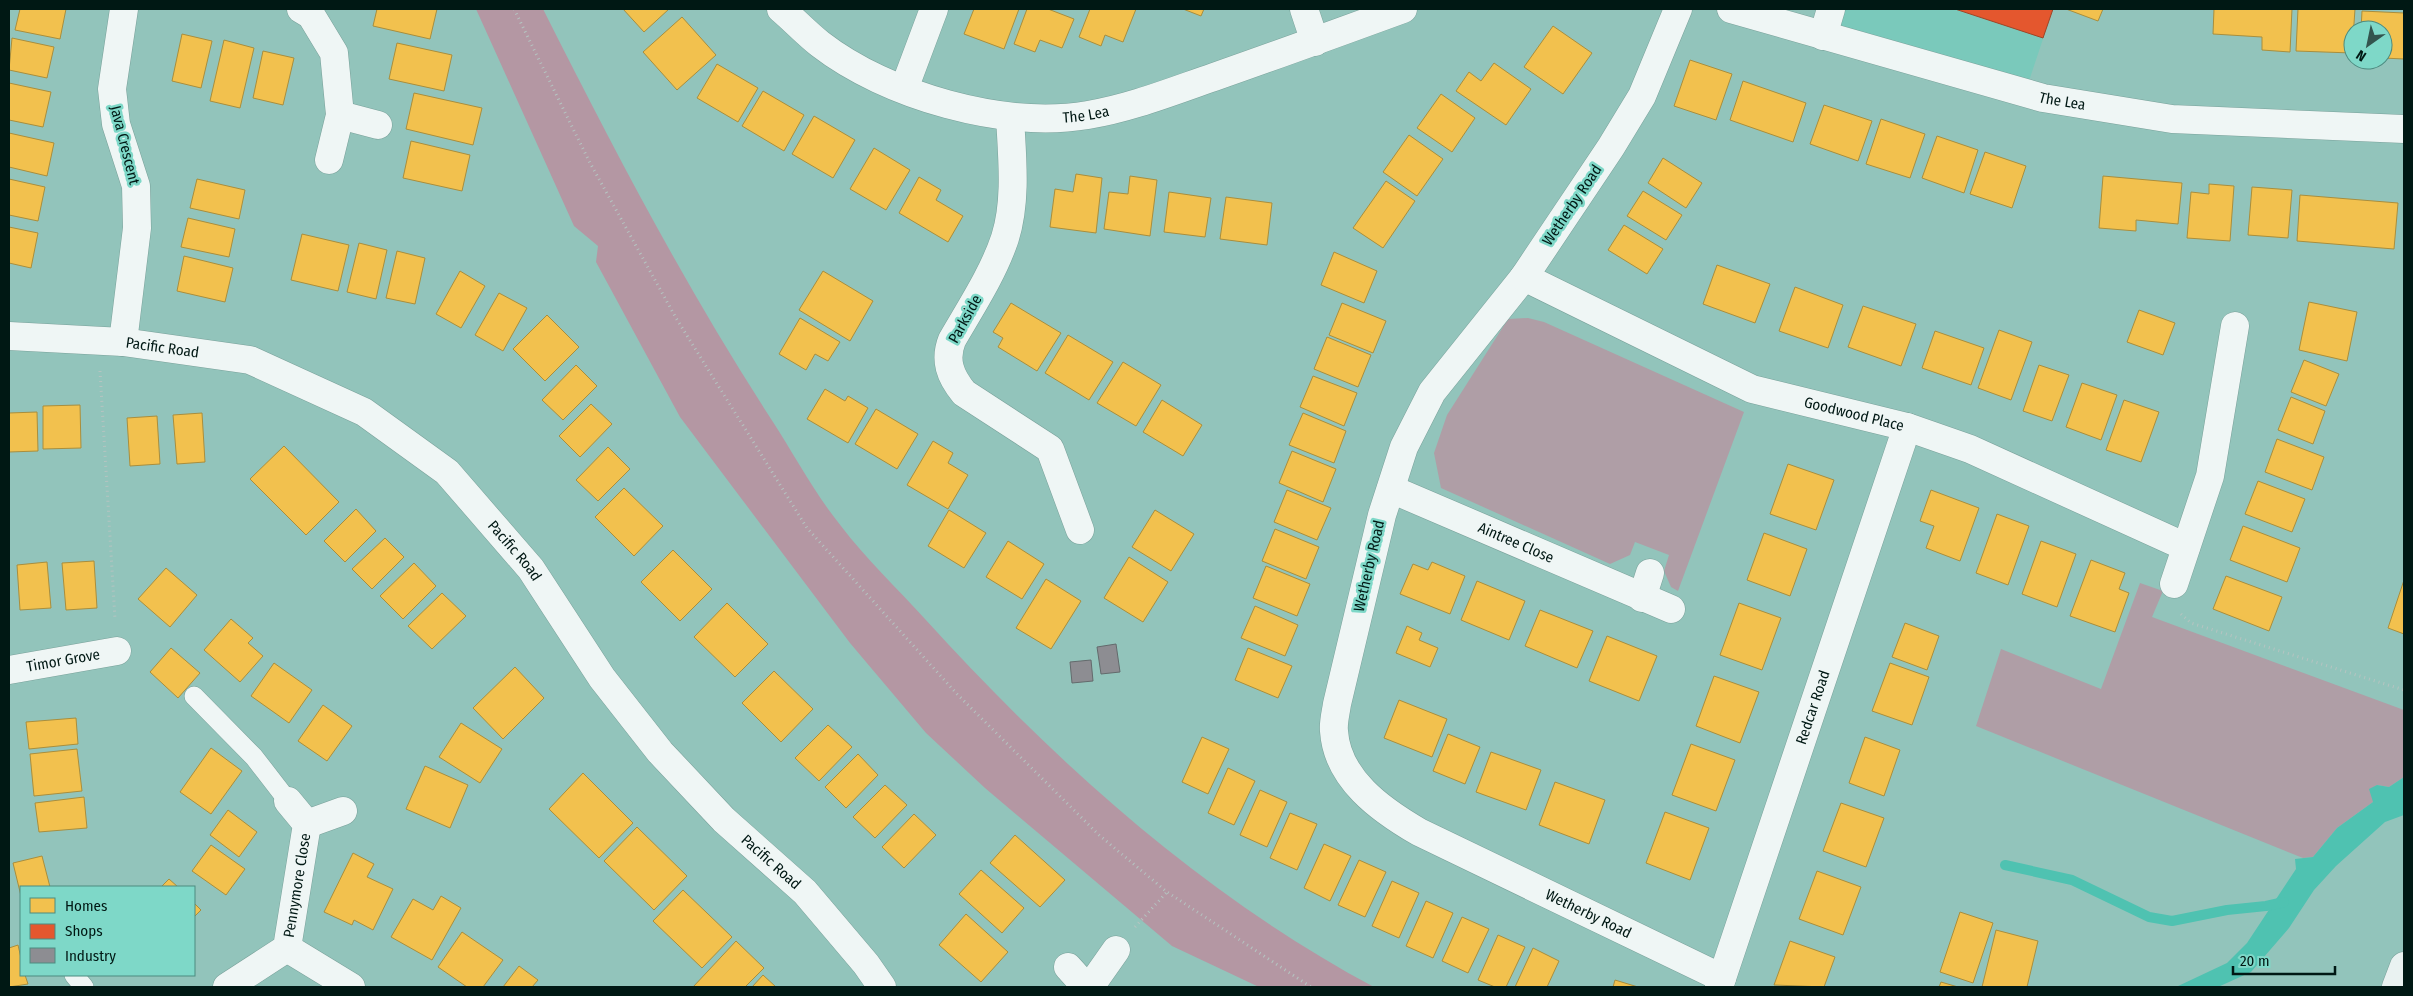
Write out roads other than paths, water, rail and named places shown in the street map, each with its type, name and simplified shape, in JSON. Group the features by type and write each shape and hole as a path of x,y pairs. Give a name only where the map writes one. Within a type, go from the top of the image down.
{"street":[{"name":"Java Crescent","path":"111,341 137,228 136,186 116,124 112,89 124,9"},
{"path":"301,9 311,15 334,53 340,115 329,160"},
{"name":"The Lea","path":"780,9 821,44 868,73 961,109 1010,117 1087,115 1128,106 1315,42 1403,9"},
{"path":"904,88 934,9"},
{"path":"1304,9 1315,42"},
{"name":"Wetherby Road","path":"1678,9 1642,96 1611,147 1524,277 1432,392 1404,447 1382,515 1337,704 1334,730 1338,750 1349,774 1367,795 1392,816 1419,832 1721,983"},
{"name":"The Lea","path":"1731,9 2052,100 2172,119 2404,129"},
{"path":"1823,36 1831,9"},
{"path":"340,115 378,124"},
{"name":"Parkside","path":"1010,117 1013,166 1011,203 1005,236 992,272 952,340 948,350 948,359 953,377 964,393 1050,449 1080,530"},
{"name":"Goodwood Place","path":"1524,277 1752,389 1907,427 1970,449 2186,547"},
{"path":"2174,584 2210,476 2235,326"},
{"name":"Pacific Road","path":"9,336 111,341 250,360 364,412 447,472 531,570 602,678 660,752 724,820 805,892 866,964 882,987"},
{"name":"Redcar Road","path":"1721,983 1907,427"},
{"name":"Aintree Close","path":"1391,489 1646,585 1671,609"},
{"name":"Timor Grove","path":"9,670 116,651"},
{"name":"Pennymore Close","path":"227,987 287,948 307,824 288,801"},
{"name":"Pennymore Close","path":"307,824 343,811"},
{"name":"Pennymore Close","path":"287,948 351,987"},
{"path":"1068,967 1088,987 1116,950"},
{"path":"2396,987 2404,966"}],"lane":[{"path":"194,696 254,756 288,801"},
{"path":"75,976 84,987"}],"waterway":[{"path":"2005,865 2072,880 2149,917 2172,921 2227,910 2284,902"}]}
